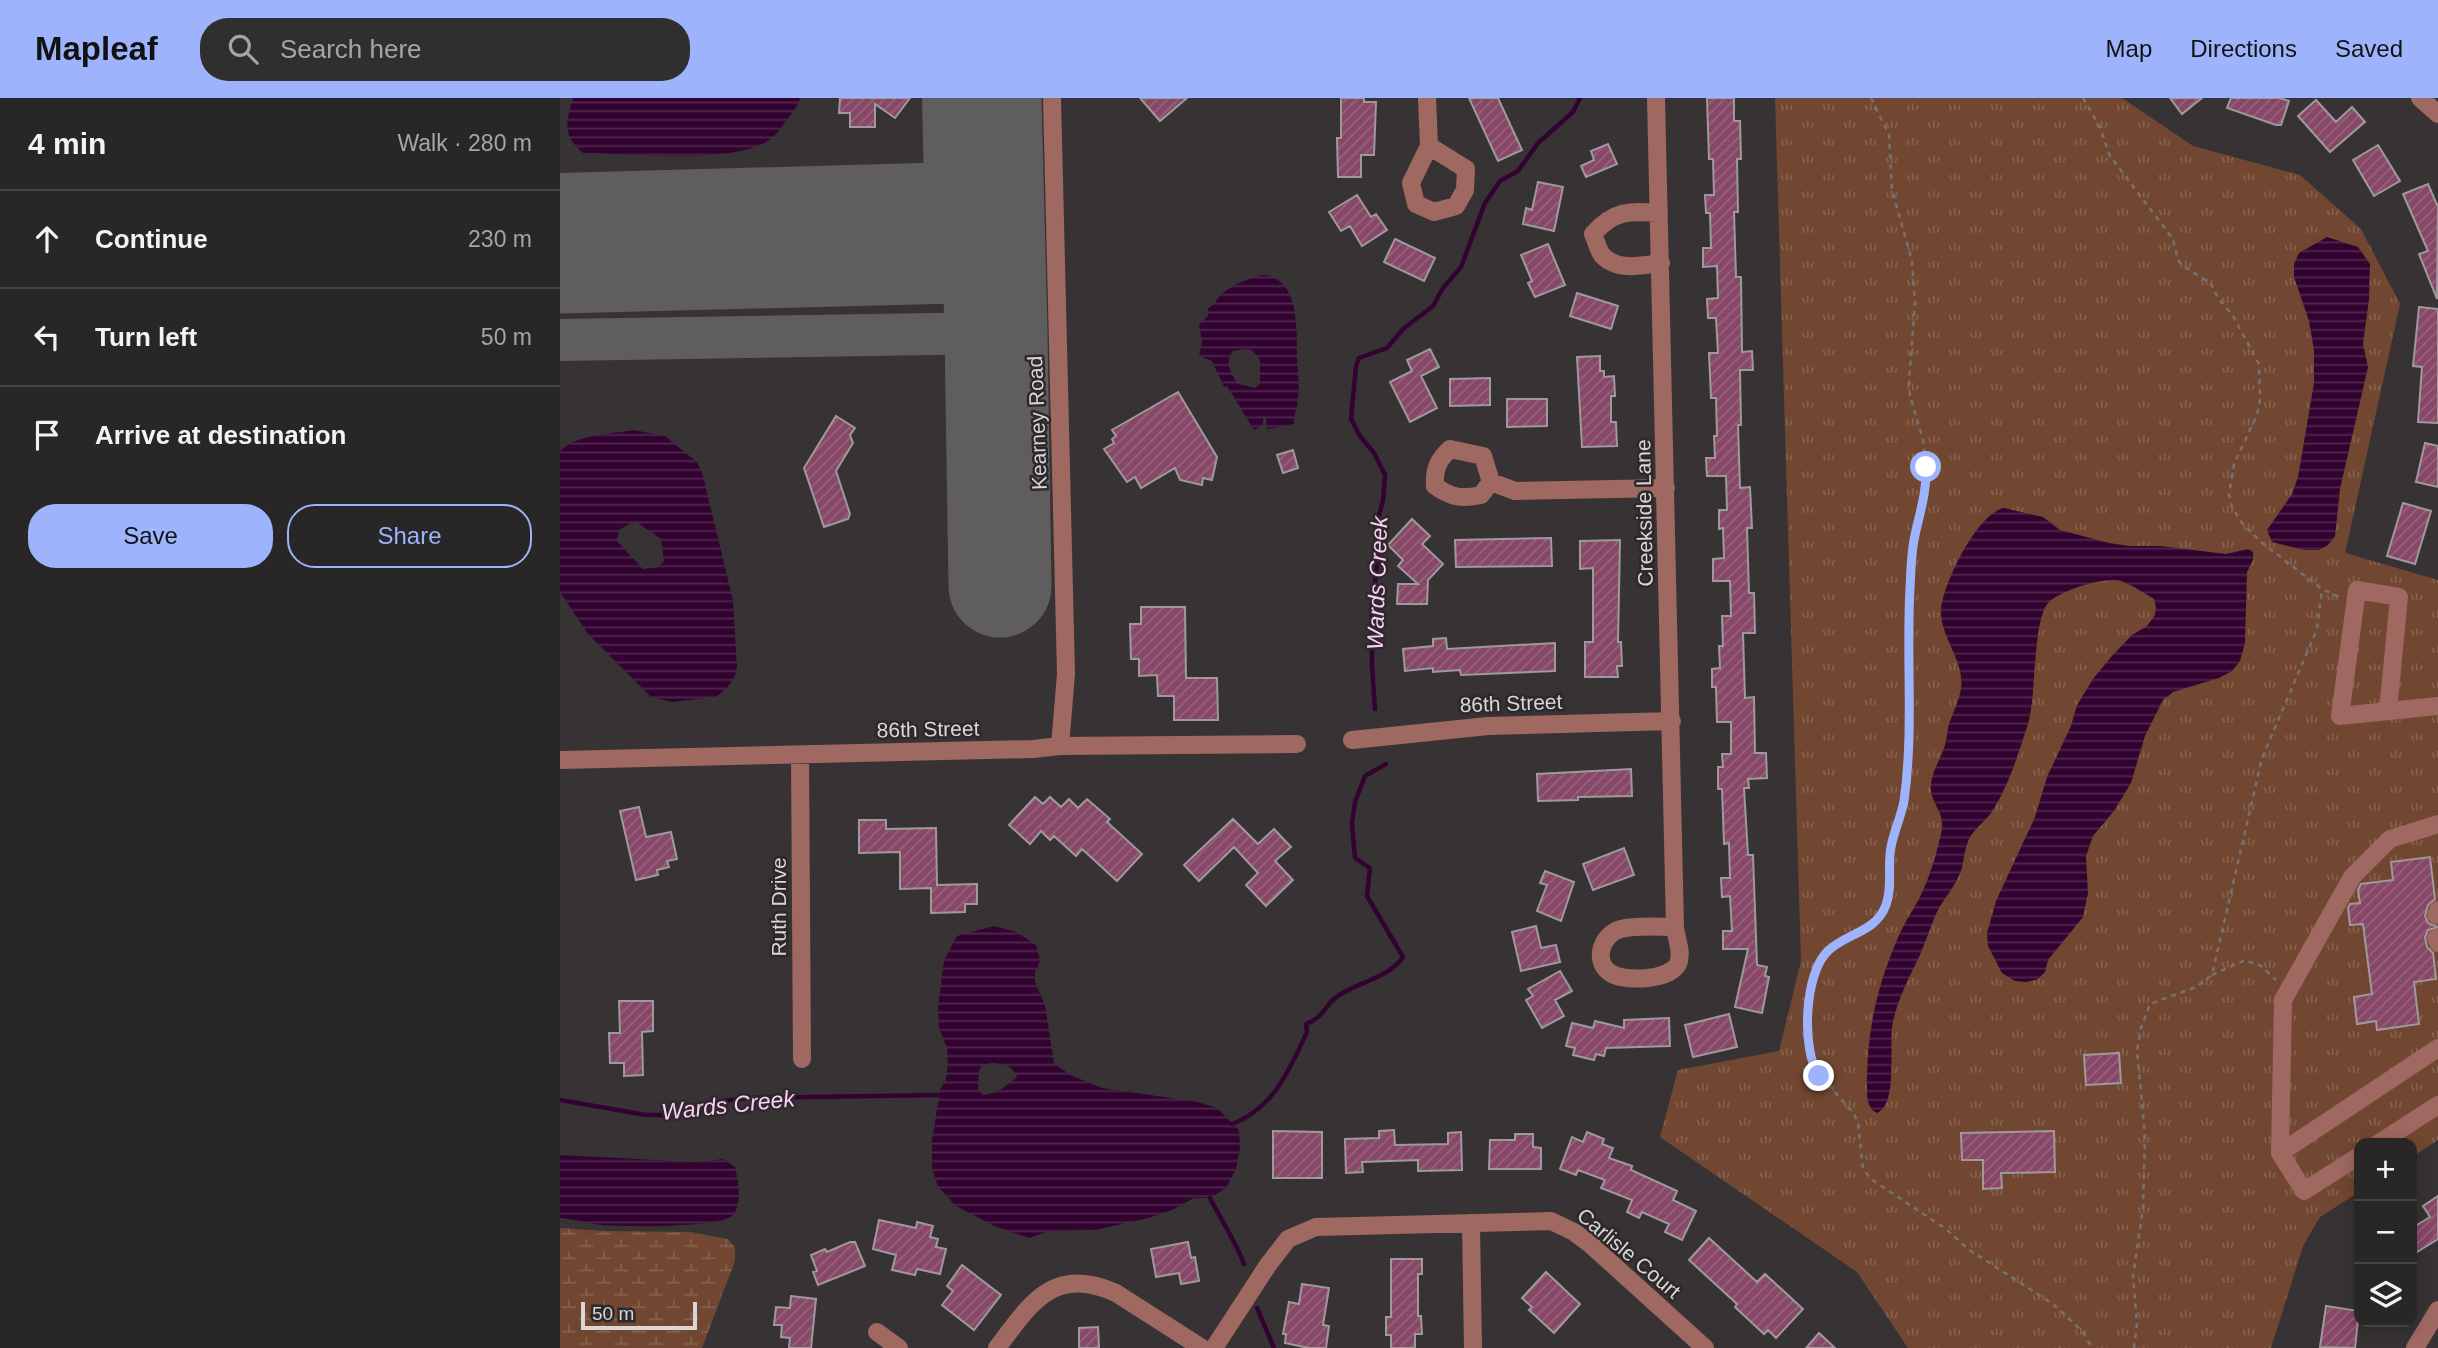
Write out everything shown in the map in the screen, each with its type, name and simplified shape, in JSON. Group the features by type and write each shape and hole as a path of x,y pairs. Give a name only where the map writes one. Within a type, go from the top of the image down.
{"street":[{"name":"Kearney Road","path":"1052,98 1066,674 1060,746"},
{"path":"1427,98 1429,146"},
{"name":"Creekside Lane","path":"1656,98 1675,927 1680,951 1678,964 1669,973 1658,977 1622,977 1611,974 1604,966 1601,953 1603,941 1609,933 1622,928 1675,927"},
{"path":"2420,98 2438,114"},
{"path":"1660,213 1625,212 1606,219 1593,234 1602,255 1618,265 1661,263"},
{"path":"1491,482 1516,491 1666,488"},
{"path":"2388,711 2399,597 2357,590 2340,716 2438,706"},
{"name":"86th Street","path":"1352,740 1488,726 1672,721"},
{"name":"86th Street","path":"560,760 1033,749 1060,746 1297,744"},
{"name":"Ruth Drive","path":"800,755 802,1059"},
{"path":"2354,1159 2304,1191 2280,1153 2283,1000 2352,877 2390,839 2438,824"},
{"path":"2280,1153 2438,1048"},
{"path":"2387,1138 2438,1105"},
{"name":"Carlisle Court","path":"1214,1348 1287,1239 1323,1226 1551,1221 1590,1244 1705,1348"},
{"path":"1471,1223 1473,1348"},
{"path":"997,1348 1033,1301 1046,1291 1059,1285 1082,1283 1116,1293 1202,1348"},
{"path":"2415,1348 2438,1310"},
{"path":"877,1332 899,1348"}],"path":[{"path":"1871,98 1889,135 1892,190 1913,268 1915,303 1909,381 1910,396 1925,451 1927,481 1912,558 1908,628 1909,740 1903,804 1890,850 1888,895 1885,908 1867,929 1839,943 1818,962 1809,1016 1809,1051 1813,1067 1854,1114 1860,1131 1863,1169 1871,1179 1946,1229 1968,1249 2053,1304 2083,1332 2092,1348"},
{"path":"2082,98 2099,125 2110,156 2173,239 2178,260 2211,284 2259,364 2260,400 2257,415 2234,464 2229,495 2232,507 2241,522 2261,542 2322,589 2355,604"},
{"path":"2212,975 2262,758 2317,629 2322,589"},
{"path":"2134,1348 2137,1324 2133,1277 2143,1208 2145,1159 2144,1110 2138,1080 2137,1051 2141,1028 2150,1004 2196,987 2212,975 2245,960 2261,966 2288,991"}],"green space":[{"path":"1775,98 2122,98 2193,146 2300,175 2361,229 2400,304 2345,553 2438,580 2438,1140 2417,1154 2417,1138 2354,1138 2354,1195 2320,1217 2303,1246 2271,1348 1908,1348 1857,1272 1660,1137 1678,1070 1779,1051 1801,961"},
{"path":"560,1228 690,1232 728,1239 735,1247 735,1261 702,1348 560,1348"}],"shaded area":[{"path":"573,98 800,98 777,134 757,146 735,152 682,156 583,153 569,134"},
{"path":"2327,237 2358,247 2370,264 2363,344 2368,367 2340,489 2335,536 2328,545 2319,550 2305,550 2272,542 2267,530 2292,494 2298,477 2314,383 2314,351 2309,321 2294,277 2294,264 2299,253"},
{"path":"1261,275 1273,277 1283,284 1289,293 1296,318 1299,388 1294,424 1267,429 1263,415 1263,425 1254,430 1227,386 1224,387 1212,361 1199,356 1202,342 1199,324 1208,316 1208,308 1223,293 1237,284","holes":["1252,350 1260,360 1260,384 1255,388 1238,384 1229,364 1233,351"]},
{"path":"634,430 665,436 697,462 702,472 733,600 737,667 727,688 716,697 672,702 651,697 588,634 560,592 560,451 585,438","holes":["635,521 661,539 664,561 659,567 643,569 617,541 619,530"]},
{"path":"2004,508 2043,517 2060,530 2109,543 2226,554 2248,549 2253,552 2253,560 2247,572 2245,643 2240,661 2232,671 2219,678 2173,692 2163,700 2145,736 2131,783 2114,811 2093,836 2086,856 2088,893 2083,917 2048,960 2045,972 2038,979 2015,981 2002,973 1988,946 1987,933 1996,901 2035,817 2047,777 2071,726 2077,705 2111,657 2132,635 2147,626 2155,615 2156,607 2154,599 2121,581 2114,580 2084,585 2050,601 2040,622 2031,711 2021,747 1997,803 1970,837 1960,873 1936,914 1900,1000 1892,1032 1888,1098 1877,1113 1870,1107 1867,1094 1872,1023 1893,949 1923,891 1937,851 1942,819 1931,792 1932,780 1961,689 1960,669 1942,622 1943,601 1962,552 1983,523"},
{"path":"994,926 1016,932 1036,945 1040,961 1035,982 1045,1005 1054,1063 1070,1075 1102,1088 1198,1102 1217,1108 1239,1130 1240,1148 1236,1169 1226,1188 1210,1198 1194,1198 1172,1210 1148,1218 1096,1230 1049,1231 1029,1238 994,1226 956,1206 938,1187 932,1169 932,1140 940,1090 946,1079 948,1064 947,1048 939,1028 938,1007 944,960 957,936","holes":["992,1063 1010,1068 1017,1077 997,1091 983,1095 978,1090 979,1071 982,1065"]},
{"path":"560,1155 696,1162 723,1159 735,1167 738,1204 733,1215 725,1219 692,1224 614,1226 560,1218"}],"building":[{"path":"840,98 910,98 895,118 875,104 875,127 850,127 850,113 839,113"},
{"path":"1140,98 1187,98 1160,121"},
{"path":"1341,98 1364,98 1364,102 1376,102 1374,155 1361,155 1361,177 1338,177 1337,138 1341,138"},
{"path":"1469,98 1498,98 1522,150 1498,161"},
{"path":"1707,98 1734,98 1734,121 1740,121 1741,159 1737,159 1738,212 1734,212 1736,277 1741,277 1742,352 1752,351 1753,370 1740,370 1741,425 1738,425 1740,488 1750,487 1752,528 1747,528 1749,593 1754,593 1755,633 1743,633 1745,698 1754,697 1755,753 1766,753 1767,778 1748,779 1749,788 1744,788 1748,855 1753,855 1757,965 1767,967 1765,976 1769,977 1762,1013 1735,1007 1748,949 1723,949 1723,931 1732,931 1730,896 1722,897 1721,878 1730,878 1729,843 1724,844 1722,789 1718,789 1718,767 1723,767 1722,754 1731,754 1731,722 1717,722 1716,687 1712,687 1712,669 1720,668 1719,646 1723,646 1722,616 1731,616 1730,581 1713,581 1713,559 1724,558 1723,528 1719,529 1719,510 1727,510 1726,476 1707,476 1706,458 1715,458 1714,436 1717,436 1716,398 1711,398 1709,353 1718,353 1716,318 1708,318 1707,299 1718,298 1717,266 1703,267 1703,248 1711,248 1710,213 1706,213 1705,195 1714,195 1713,159 1709,159"},
{"path":"2170,98 2202,98 2182,114"},
{"path":"2231,98 2280,98 2289,101 2281,125 2276,125 2227,108"},
{"path":"2316,100 2336,122 2352,107 2365,122 2330,152 2298,116"},
{"path":"1608,144 1617,164 1586,177 1581,166 1594,160 1591,151"},
{"path":"2378,145 2400,181 2374,196 2353,160"},
{"path":"1538,182 1563,187 1554,231 1523,224 1526,208 1532,210"},
{"path":"2428,184 2438,207 2437,299 2419,254 2428,251 2403,194"},
{"path":"1357,195 1371,217 1376,214 1387,230 1362,246 1350,226 1341,231 1329,212"},
{"path":"1395,239 1435,258 1424,281 1384,262"},
{"path":"1548,244 1565,285 1535,297 1528,283 1532,281 1521,255"},
{"path":"1577,293 1618,306 1611,329 1570,316"},
{"path":"2419,307 2438,309 2438,423 2418,422 2422,367 2413,366"},
{"path":"1430,349 1439,367 1421,376 1437,408 1410,422 1390,382 1412,371 1407,360"},
{"path":"1600,356 1600,371 1604,371 1604,377 1614,376 1615,396 1611,396 1611,422 1616,422 1617,446 1582,447 1577,357"},
{"path":"1490,378 1490,405 1450,406 1450,379"},
{"path":"1178,392 1217,457 1212,480 1203,478 1202,485 1180,480 1175,468 1141,488 1135,477 1127,482 1104,449 1114,443 1112,439 1116,436 1112,430"},
{"path":"1507,399 1547,399 1547,426 1507,427"},
{"path":"836,416 855,428 850,435 853,443 836,471 850,514 848,519 824,527 804,468"},
{"path":"2425,443 2438,446 2438,487 2416,482"},
{"path":"1293,450 1298,468 1283,473 1277,455"},
{"path":"2403,503 2431,511 2415,564 2387,556"},
{"path":"1412,519 1430,536 1422,544 1443,564 1428,580 1427,604 1397,604 1398,584 1418,584 1398,566 1403,560 1388,545"},
{"path":"1551,538 1552,566 1456,567 1455,540"},
{"path":"1620,540 1618,642 1621,642 1622,666 1617,666 1618,677 1585,677 1585,642 1593,642 1593,568 1580,569 1580,541"},
{"path":"1141,607 1185,607 1186,678 1217,678 1218,720 1174,720 1174,696 1158,696 1157,675 1139,676 1139,659 1131,659 1130,624 1141,624"},
{"path":"1446,638 1447,649 1555,643 1555,671 1461,675 1460,670 1433,672 1433,668 1405,671 1403,649 1433,646 1433,639"},
{"path":"1631,769 1632,796 1538,801 1537,774"},
{"path":"1035,797 1043,804 1050,797 1061,807 1069,799 1078,808 1087,799 1110,819 1107,822 1142,854 1117,881 1082,849 1076,856 1054,836 1050,840 1041,831 1030,844 1009,825"},
{"path":"639,807 646,837 671,832 677,859 667,861 669,867 657,870 658,875 636,880 620,811"},
{"path":"1233,819 1258,844 1274,829 1291,847 1275,861 1293,880 1266,906 1246,885 1258,873 1234,847 1199,881 1184,865"},
{"path":"859,820 886,820 886,829 936,828 937,885 977,884 977,904 965,904 965,912 931,913 931,888 900,889 900,852 859,853"},
{"path":"1624,848 1634,875 1593,890 1583,864"},
{"path":"2430,857 2435,899 2428,905 2425,916 2428,923 2438,927 2428,930 2425,937 2427,947 2433,953 2436,979 2414,982 2419,1024 2377,1030 2376,1021 2357,1024 2354,997 2372,994 2363,924 2350,925 2348,908 2350,904 2360,903 2358,890 2361,884 2393,880 2391,862"},
{"path":"1545,871 1574,882 1561,921 1537,911 1547,885 1540,883"},
{"path":"1536,926 1541,948 1556,945 1560,962 1521,971 1512,932"},
{"path":"1560,971 1572,991 1555,1000 1564,1016 1542,1028 1526,1000 1533,996 1528,989"},
{"path":"619,1001 653,1001 653,1031 642,1032 643,1075 624,1076 624,1063 610,1063 609,1033 620,1033"},
{"path":"1729,1014 1737,1047 1693,1057 1685,1025"},
{"path":"1669,1018 1670,1046 1606,1048 1604,1056 1596,1054 1594,1060 1573,1055 1575,1048 1566,1046 1572,1023 1593,1028 1595,1021 1624,1028 1624,1020"},
{"path":"2119,1053 2121,1083 2086,1085 2084,1055"},
{"path":"1394,1130 1395,1145 1448,1144 1448,1133 1461,1132 1462,1170 1418,1171 1418,1160 1362,1162 1363,1172 1346,1173 1345,1139 1379,1138 1379,1131"},
{"path":"1273,1131 1322,1132 1322,1178 1273,1178"},
{"path":"2054,1131 2055,1172 2001,1173 2002,1188 1983,1189 1983,1160 1962,1160 1961,1133"},
{"path":"1587,1132 1604,1139 1602,1144 1613,1148 1609,1158 1632,1166 1631,1170 1677,1191 1673,1200 1696,1211 1682,1240 1665,1232 1669,1224 1642,1212 1639,1218 1627,1212 1632,1200 1601,1188 1605,1180 1578,1170 1576,1175 1560,1169 1572,1137 1583,1142"},
{"path":"1515,1134 1533,1134 1533,1147 1541,1148 1541,1169 1489,1169 1490,1140 1515,1140"},
{"path":"2438,1196 2438,1239 2417,1252 2417,1225 2430,1217 2423,1206"},
{"path":"879,1220 916,1228 917,1222 933,1226 930,1237 938,1239 936,1247 946,1249 940,1274 917,1269 915,1275 892,1270 896,1255 873,1249"},
{"path":"1709,1238 1757,1282 1765,1274 1803,1309 1776,1338 1768,1330 1764,1334 1735,1307 1737,1304 1689,1260"},
{"path":"855,1242 865,1266 818,1285 813,1272 817,1271 811,1255 825,1249 827,1252"},
{"path":"1188,1242 1191,1258 1195,1257 1199,1281 1181,1284 1179,1273 1156,1277 1151,1249"},
{"path":"1391,1259 1422,1259 1422,1274 1418,1274 1418,1316 1421,1316 1422,1334 1415,1334 1415,1348 1391,1348 1391,1335 1386,1335 1386,1317 1391,1317"},
{"path":"962,1265 1001,1295 974,1330 942,1305 953,1291 947,1286"},
{"path":"1546,1272 1580,1304 1554,1333 1529,1310 1532,1307 1522,1298"},
{"path":"1302,1284 1329,1288 1323,1325 1329,1326 1326,1348 1285,1343 1286,1334 1283,1334 1289,1302 1299,1304"},
{"path":"791,1296 816,1299 811,1348 789,1348 790,1338 781,1337 782,1325 774,1325 776,1307 790,1308"},
{"path":"2326,1306 2354,1310 2354,1327 2357,1327 2355,1348 2320,1347"},
{"path":"1098,1327 1099,1348 1079,1348 1079,1328"},
{"path":"1819,1333 1835,1348 1806,1348"}],"waterway":[{"name":"Wards Creek","path":"1375,709 1372,665 1372,605 1378,558 1375,531 1383,500 1385,475 1351,419 1356,366 1359,358 1387,348 1403,329 1433,306 1443,288 1461,267 1485,203 1500,181 1518,171 1538,143 1573,112 1580,98"},
{"name":"Wards Creek","path":"1232,1124 1259,1108 1278,1086 1307,1032 1306,1024 1320,1015 1335,998 1389,970 1403,957 1367,896 1370,868 1355,858 1352,823 1355,802 1365,776 1386,764"},
{"name":"Wards Creek","path":"560,1100 646,1115 668,1115 723,1101 750,1098 939,1095"},
{"name":"Wards Creek","path":"1210,1198 1244,1264"},
{"name":"Wards Creek","path":"1257,1308 1274,1348"}],"taxiway":[{"path":"943,98 945,184"},
{"path":"560,194 992,182"},
{"path":"560,340 996,333"}],"runway":[{"path":"990,98 1000,586"},
{"path":"560,262 993,251"}],"route":[{"path":"1819,1076 1813,1067 1809,1051 1808,1031 1818,962 1839,943 1867,929 1885,908 1888,895 1891,875 1890,850 1903,804 1906,777 1910,703 1910,580 1914,538 1927,481 1926,467"}]}
